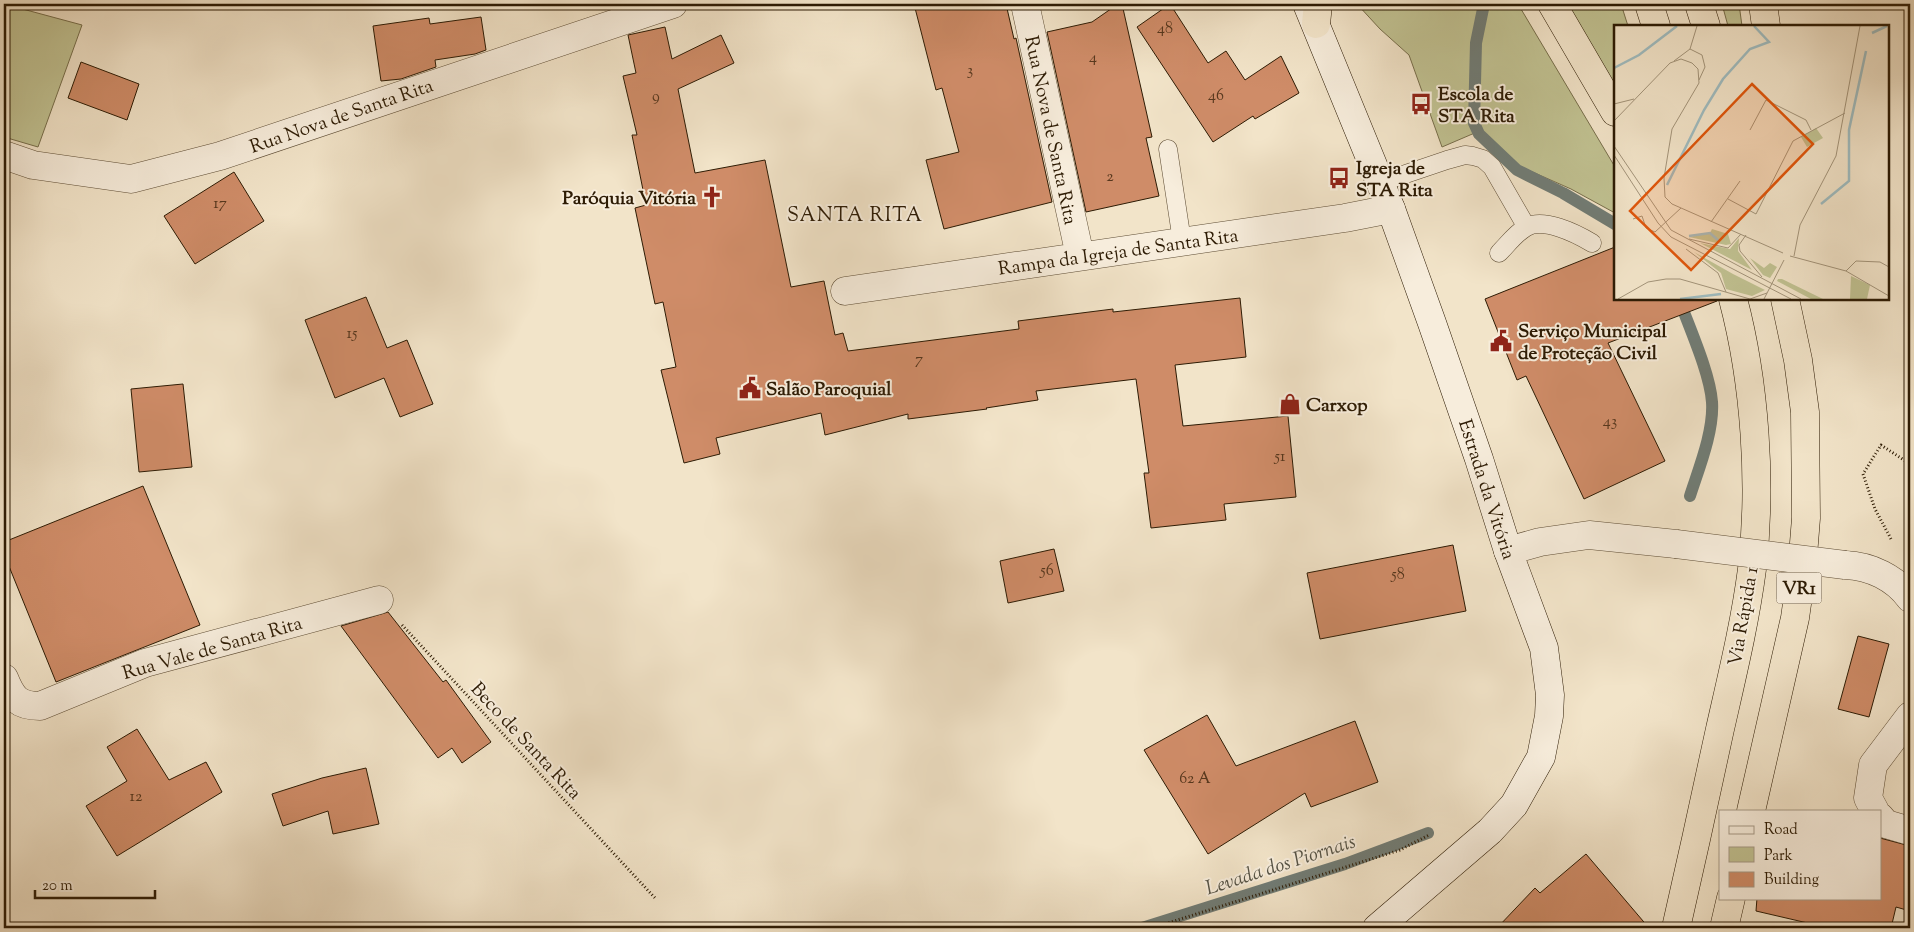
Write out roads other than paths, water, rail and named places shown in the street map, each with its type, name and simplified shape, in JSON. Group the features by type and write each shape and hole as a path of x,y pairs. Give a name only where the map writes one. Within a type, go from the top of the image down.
{"highway":[{"path":"1552,4 1614,110"},
{"path":"1649,4 1656,25"},
{"path":"1699,4 1706,25"},
{"path":"1763,4 1766,25"},
{"path":"1719,300 1747,368"},
{"name":"Via Rápida 1","path":"1676,928 1695,849 1743,622 1752,569 1756,516 1756,462 1747,368 1733,300"},
{"name":"VR1","path":"1751,810 1795,618 1806,518 1805,412 1798,360 1786,300"},
{"path":"1796,300 1798,360"},
{"path":"1724,928 1731,900"}],"street":[{"name":"Rua Nova de Santa Rita","path":"4,155 32,165 131,179 164,172 230,153 673,4"},
{"name":"Rua Nova de Santa Rita","path":"1025,4 1080,256"},
{"name":"Estrada da Vitória","path":"1314,10 1379,184 1391,209 1479,460 1508,551 1544,648 1550,695 1549,716 1541,757 1514,805 1490,831 1377,928"},
{"name":"Rampa da Igreja de Santa Rita","path":"845,291 1345,218 1391,209"},
{"path":"1508,551 1540,542 1590,535 1857,565 1891,579 1910,598"},
{"name":"Rua Vale de Santa Rita","path":"4,678 16,700 27,706 40,706 145,663 379,600"},
{"path":"1874,810 1868,798 1872,765 1910,716"},
{"path":"1882,819 1886,824 1910,831"}],"lane":[{"path":"1168,149 1182,241"},
{"path":"1379,184 1447,160 1473,156 1492,167 1526,226"},
{"path":"1499,253 1526,226 1546,224 1568,230 1592,242"}],"waterway":[{"name":"Levada dos Piornais","path":"1484,4 1476,43 1474,123 1479,134 1517,170 1563,193 1614,223"},
{"name":"Levada dos Piornais","path":"1679,300 1703,364 1712,402 1711,425 1690,496"},
{"name":"Levada dos Piornais","path":"1142,928 1345,864 1428,833"}],"place":[{"name":"Escola de STA Rita","path":"1421,104"},
{"name":"Igreja de STA Rita","path":"1339,178"},
{"name":"Paróquia Vitória","path":"712,197"},
{"name":"Serviço Municipal de Proteção Civil","path":"1501,341"},
{"name":"Salão Paroquial","path":"750,388"},
{"name":"Carxop","path":"1290,404"}],"district":[{"name":"SANTA RITA","path":"855,214"}]}
